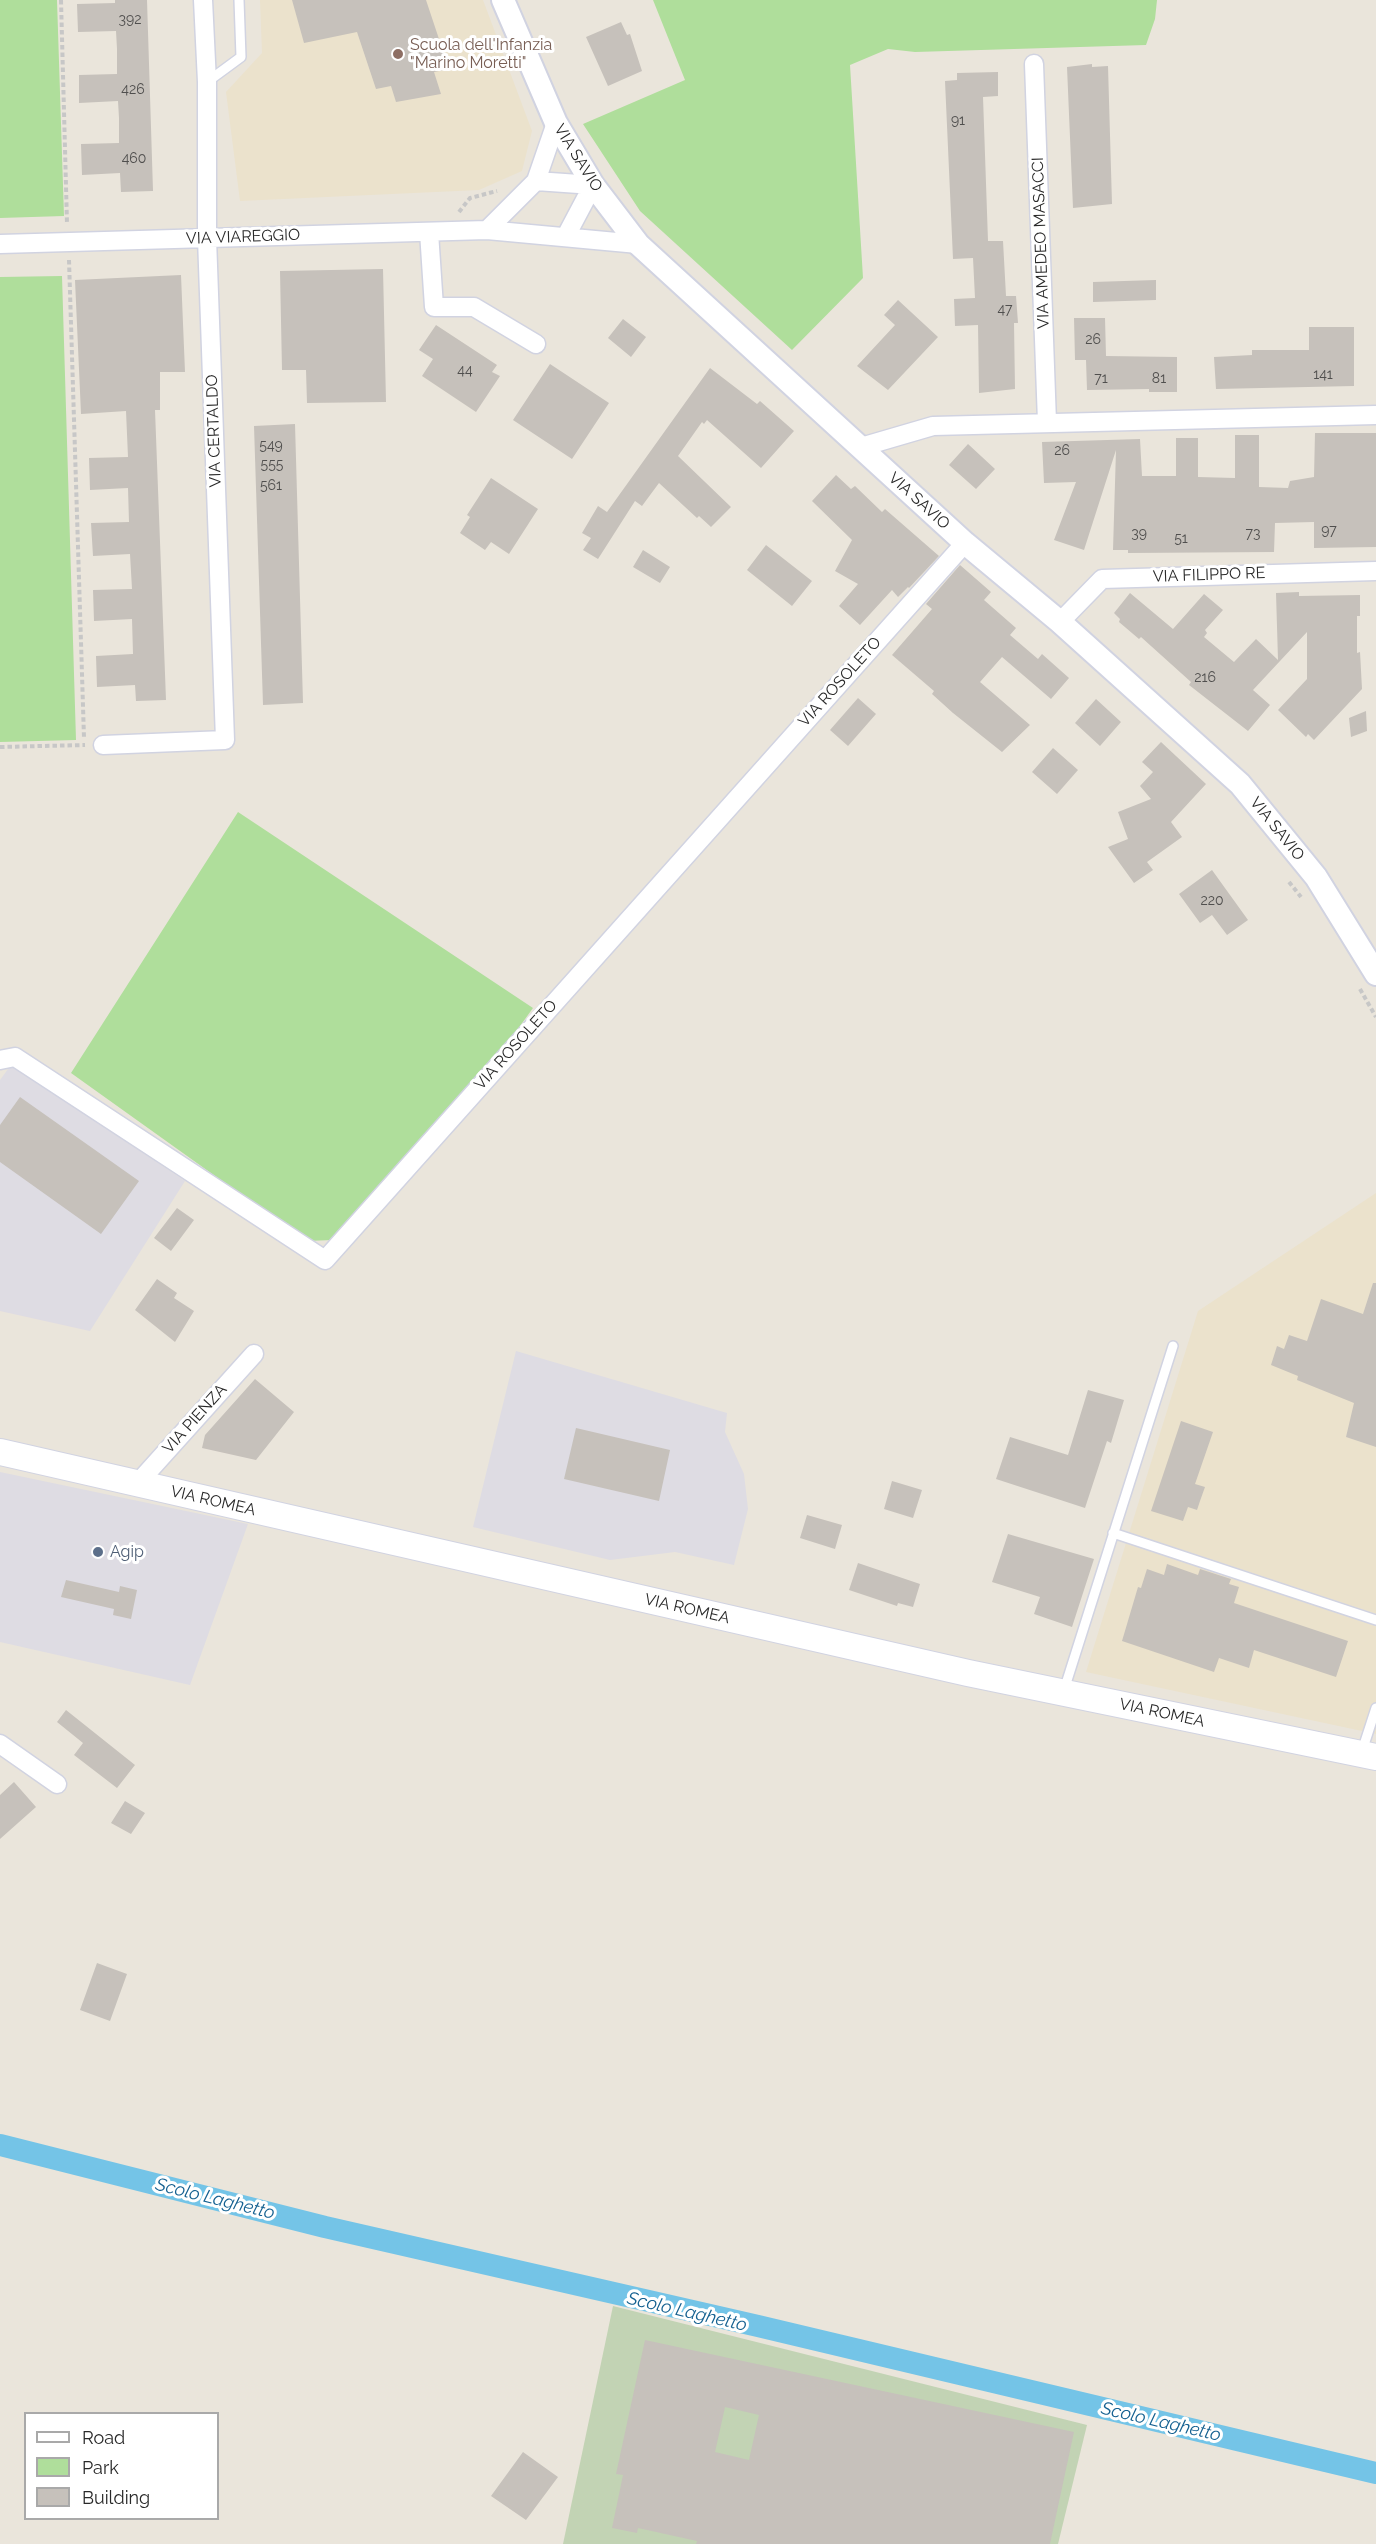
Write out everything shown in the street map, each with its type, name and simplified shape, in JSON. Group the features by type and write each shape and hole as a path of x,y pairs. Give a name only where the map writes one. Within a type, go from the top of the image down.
{"main road":[{"name":"VIA ROMEA","path":"0,1452 1064,1692 1369,1755"}],"street":[{"name":"VIA CERTALDO","path":"103,745 225,740 207,238 207,82 203,0"},
{"name":"VIA SAVIO","path":"503,0 556,123 593,185 638,244 965,543 1060,622 1240,784 1316,878 1376,974"},
{"name":"VIA AMEDEO MASACCI","path":"1034,64 1047,422"},
{"path":"487,230 536,181 556,123"},
{"path":"536,181 593,185 566,236"},
{"name":"VIA VIAREGGIO","path":"0,244 487,230 638,244"},
{"path":"429,232 434,308 474,307 536,344"},
{"path":"861,447 933,426 1376,415"},
{"name":"VIA ROSOLETO","path":"0,1060 15,1057 325,1260 965,543"},
{"name":"VIA FILIPPO RE","path":"1060,622 1102,579 1376,571"},
{"name":"VIA PIENZA","path":"137,1484 254,1354"},
{"path":"0,1744 57,1784"}],"lane":[{"path":"207,82 241,57 239,0"},
{"path":"1064,1692 1173,1346"},
{"path":"1113,1533 1376,1620"},
{"path":"1369,1755 1376,1708"}],"path":[{"path":"61,0 84,745"},
{"path":"0,747 103,745"}],"shaded area":[{"path":"260,0 483,0 532,131 522,171 479,190 240,201 226,92 262,53"},
{"path":"11,1065 185,1181 90,1331 0,1311 0,1080"},
{"path":"1376,1193 1376,1734 1086,1672 1198,1311"},
{"path":"516,1351 727,1413 725,1432 744,1474 748,1509 734,1565 675,1552 610,1560 473,1527"},
{"path":"0,1472 248,1524 190,1685 0,1642"}],"green space":[{"path":"0,0 57,0 64,216 0,218"},
{"path":"653,0 1157,0 1155,19 1146,45 915,52 888,49 850,65 863,278 792,350 640,211 583,124 685,80"},
{"path":"62,276 76,740 0,742 0,277"},
{"path":"238,812 533,1008 471,1094 333,1240 306,1241 71,1073"},
{"path":"613,2306 1087,2425 1058,2544 563,2544"}],"building":[{"path":"115,0 147,0 153,191 121,192 120,173 82,175 81,144 119,143 119,118 118,101 79,103 79,75 117,74 117,49 116,31 78,32 77,4 115,3"},
{"path":"292,0 426,0 449,69 434,72 441,94 396,102 391,86 376,89 357,32 304,43"},
{"path":"621,22 627,35 630,34 642,71 608,86 586,37"},
{"path":"1092,64 1092,67 1108,66 1112,204 1073,208 1067,67"},
{"path":"998,72 998,96 983,97 988,241 1003,241 1006,296 1016,296 1018,323 1014,323 1015,389 979,393 978,325 955,326 954,299 975,298 973,258 953,259 945,81 957,80 957,73"},
{"path":"383,269 386,402 307,403 306,370 282,370 280,271"},
{"path":"181,275 185,372 160,372 160,410 155,410 166,700 136,701 135,685 97,687 96,656 133,654 132,619 94,621 93,590 132,589 130,554 93,556 91,523 129,522 128,488 90,490 89,458 128,457 126,411 81,414 75,280"},
{"path":"1156,280 1156,300 1093,302 1093,282"},
{"path":"898,300 938,337 888,390 857,366 895,325 884,315"},
{"path":"1074,318 1105,318 1106,356 1177,357 1177,392 1149,392 1149,389 1087,390 1086,360 1075,360"},
{"path":"623,319 646,337 631,357 608,338"},
{"path":"436,325 497,365 492,372 500,376 476,412 422,376 433,359 419,350"},
{"path":"1309,327 1354,327 1354,386 1216,389 1214,357 1252,355 1252,350 1309,350"},
{"path":"550,364 609,403 572,459 513,420"},
{"path":"710,368 757,404 760,401 794,431 761,468 707,420 704,424 702,422 678,456 731,507 711,527 699,516 697,518 659,483 642,506 635,501 598,559 583,550 591,538 582,533 598,506 607,512"},
{"path":"295,424 303,703 263,705 254,426"},
{"path":"1315,433 1376,433 1376,547 1314,548 1314,522 1275,523 1274,552 1128,553 1128,550 1113,550 1116,450 1084,550 1054,540 1076,482 1044,483 1042,442 1140,439 1142,476 1176,476 1176,438 1198,438 1198,477 1235,478 1235,435 1259,435 1259,487 1288,488 1290,481 1314,477"},
{"path":"968,444 995,469 976,489 949,465"},
{"path":"836,475 851,489 855,486 882,512 885,509 939,556 898,597 892,590 860,625 839,606 858,584 835,571 852,540 812,501"},
{"path":"491,478 538,509 509,554 491,542 485,550 460,533 470,517 467,515"},
{"path":"766,545 812,581 792,606 747,570"},
{"path":"643,550 670,567 660,583 633,567"},
{"path":"960,565 991,592 984,600 1016,628 1010,635 1038,659 1042,654 1069,678 1051,699 1002,657 980,682 1030,725 1002,752 953,713 932,694 934,691 892,655 932,609 926,604"},
{"path":"1299,592 1299,596 1360,595 1360,616 1357,616 1357,653 1360,652 1362,689 1314,740 1308,734 1306,737 1278,710 1307,679 1307,632 1253,690 1270,705 1248,731 1189,685 1191,682 1141,637 1139,639 1119,622 1120,619 1114,613 1130,593 1173,629 1204,594 1223,610 1205,630 1207,633 1204,637 1234,662 1256,639 1278,660 1276,593"},
{"path":"858,698 876,714 848,746 830,730"},
{"path":"1096,699 1121,722 1100,746 1075,723"},
{"path":"1366,711 1367,731 1351,737 1349,718"},
{"path":"1161,742 1206,784 1171,822 1182,837 1147,862 1153,870 1134,883 1108,847 1128,839 1118,812 1151,799 1140,786 1153,772 1142,762"},
{"path":"1053,748 1078,770 1057,794 1032,772"},
{"path":"1212,870 1248,920 1227,935 1212,915 1200,923 1179,894"},
{"path":"20,1097 139,1181 101,1234 0,1162 0,1125"},
{"path":"177,1208 194,1220 171,1251 154,1238"},
{"path":"157,1279 177,1293 174,1298 194,1311 175,1342 135,1310"},
{"path":"1373,1283 1376,1283 1376,1447 1346,1437 1354,1403 1297,1380 1298,1376 1271,1365 1277,1346 1284,1349 1289,1335 1307,1341 1321,1299 1363,1314"},
{"path":"255,1379 294,1412 256,1460 202,1448 205,1435"},
{"path":"1088,1390 1124,1400 1111,1443 1107,1441 1085,1508 996,1479 1010,1437 1068,1455"},
{"path":"1181,1421 1213,1432 1195,1484 1205,1487 1197,1510 1188,1507 1183,1521 1151,1511"},
{"path":"576,1428 670,1450 659,1501 564,1479"},
{"path":"892,1481 922,1490 913,1518 884,1509"},
{"path":"807,1515 842,1525 835,1549 800,1538"},
{"path":"1008,1534 1094,1559 1072,1627 1034,1614 1040,1597 992,1582"},
{"path":"858,1563 920,1584 913,1607 898,1603 897,1606 849,1590"},
{"path":"1167,1564 1198,1575 1200,1569 1231,1579 1229,1584 1239,1587 1234,1603 1348,1641 1336,1677 1254,1650 1249,1668 1219,1658 1214,1672 1122,1641 1138,1587 1141,1588 1147,1569 1164,1575"},
{"path":"66,1580 119,1592 120,1586 137,1590 131,1619 113,1615 114,1609 61,1597"},
{"path":"66,1710 135,1765 117,1788 74,1755 83,1743 57,1722"},
{"path":"14,1782 36,1807 0,1839 0,1795"},
{"path":"125,1801 145,1813 131,1834 111,1823"},
{"path":"97,1963 127,1974 110,2021 80,2010"},
{"path":"645,2340 1074,2432 1050,2544 696,2544 697,2541 638,2528 637,2533 612,2528 623,2475 616,2474","holes":["725,2407 759,2415 749,2460 715,2452"]},
{"path":"523,2452 558,2477 526,2520 491,2496"}],"waterway":[{"name":"Scolo Laghetto","path":"0,2145 325,2227 758,2326 1376,2473"}],"place":[{"name":"Scuola dell'Infanzia \"Marino Moretti\"","path":"398,54"},
{"name":"Agip","path":"98,1552"}]}
